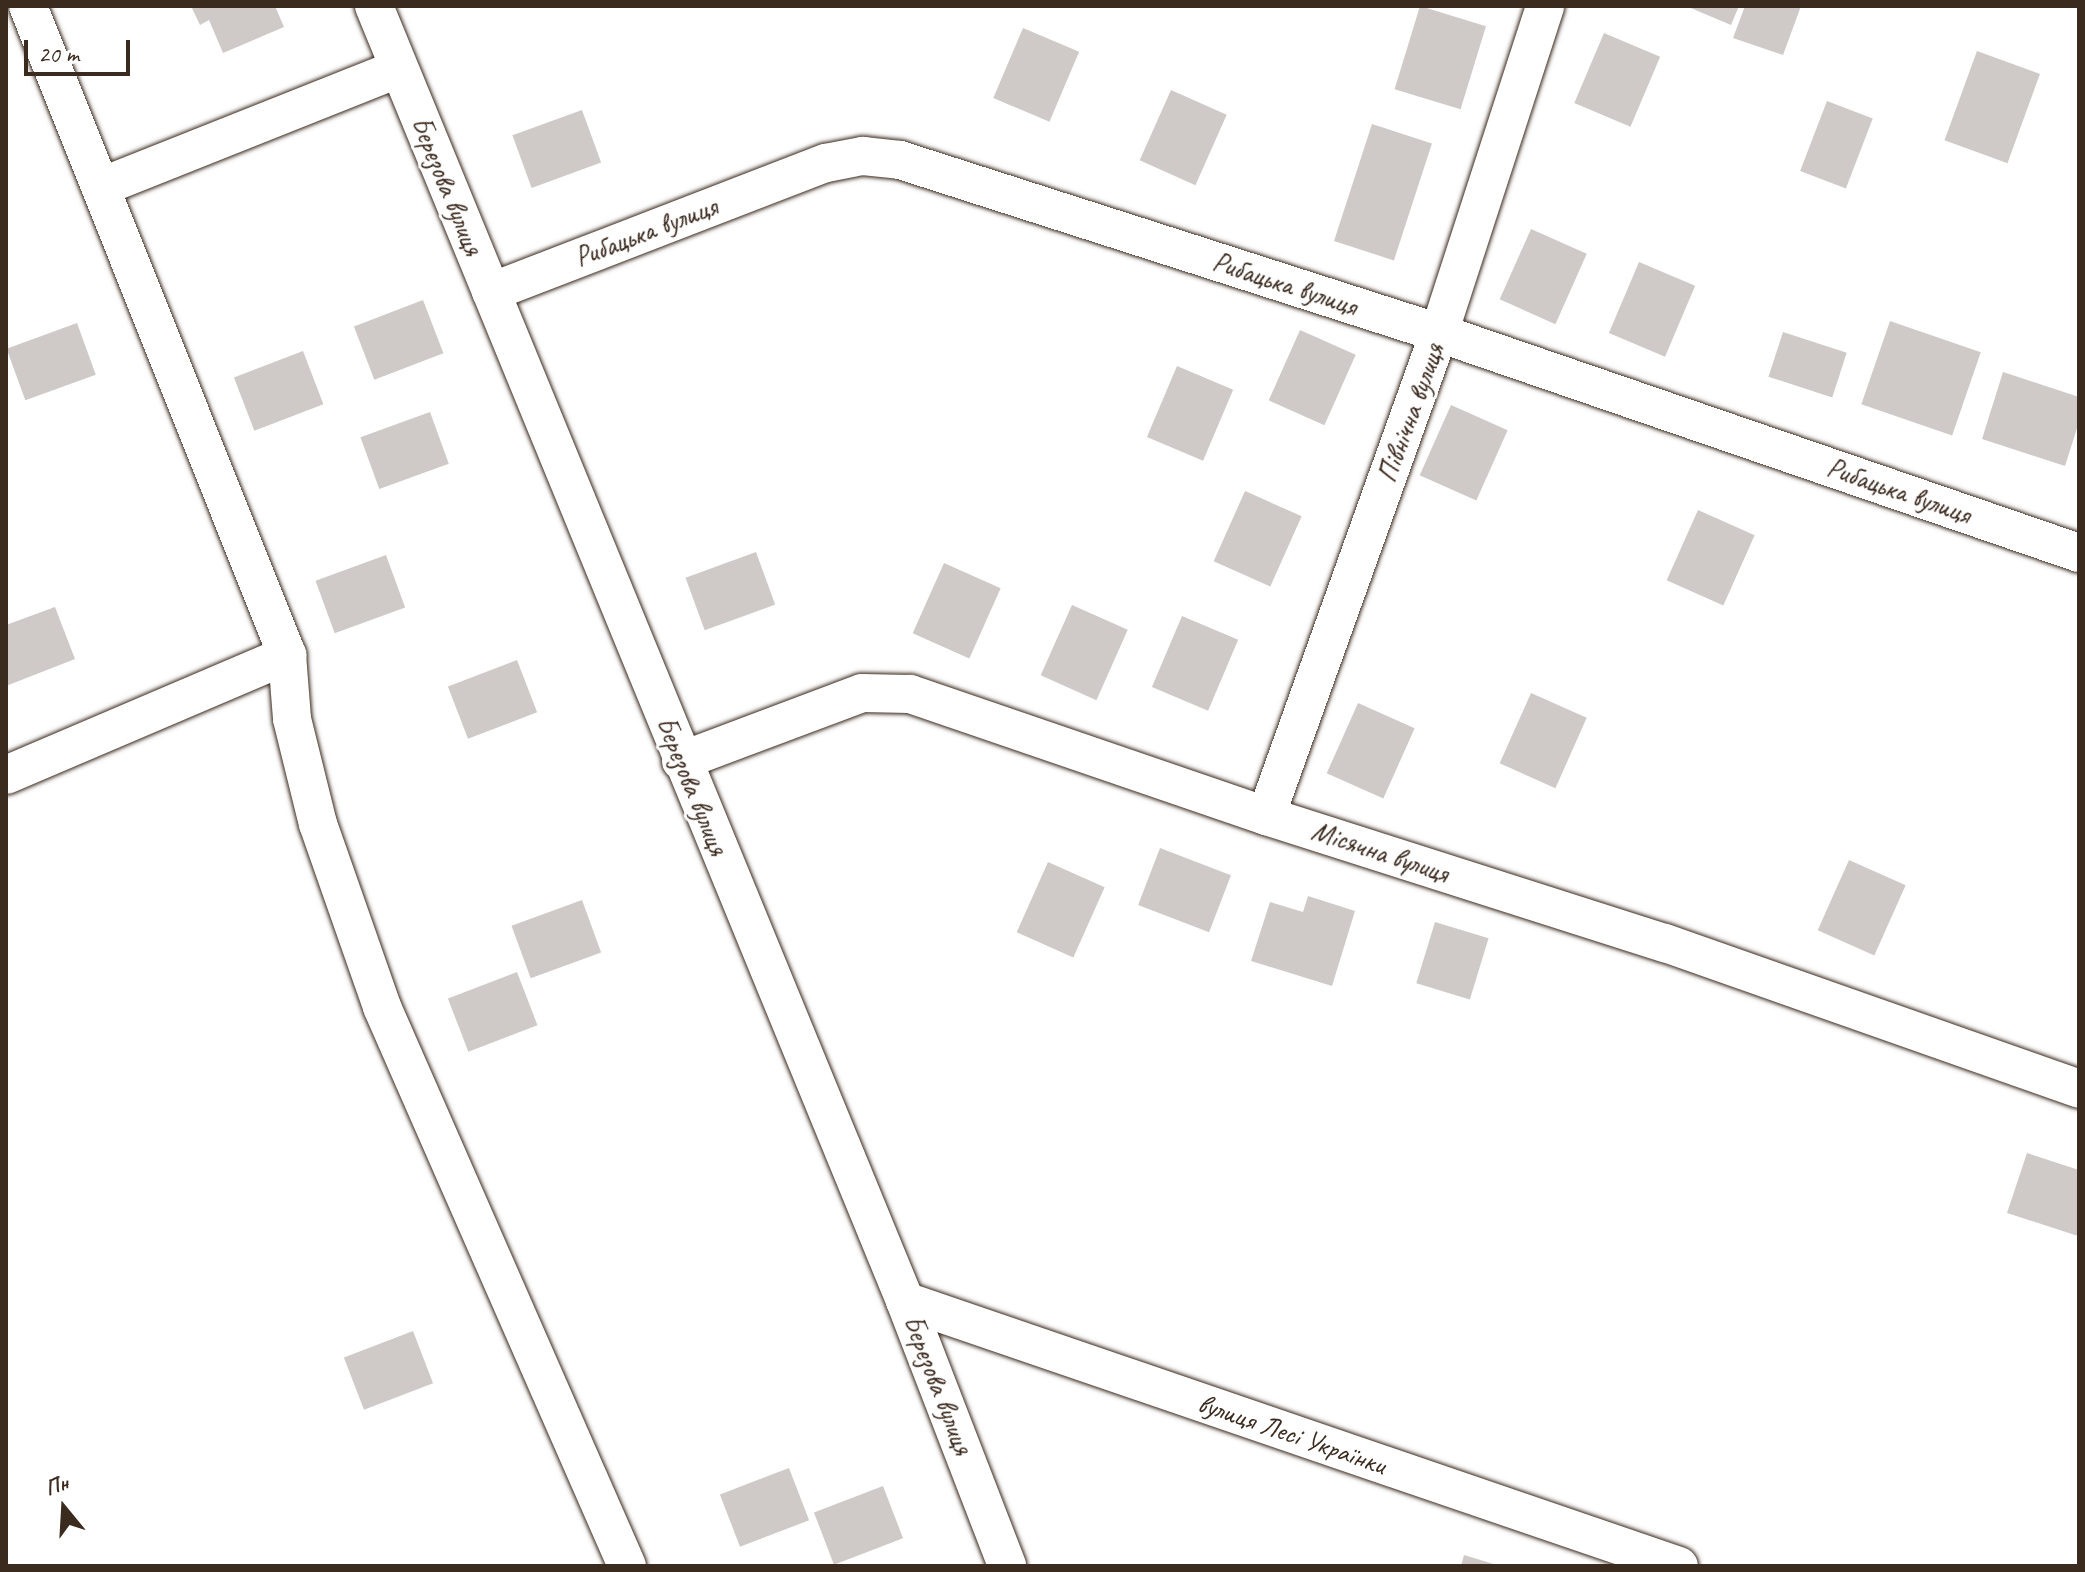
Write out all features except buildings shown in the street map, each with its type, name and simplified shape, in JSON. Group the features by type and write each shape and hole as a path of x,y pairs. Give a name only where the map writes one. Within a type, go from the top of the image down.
{"street":[{"path":"28,6 287,655 292,719 318,824 382,1007 627,1566"},
{"name":"Березова вулиця","path":"374,6 905,1301 1007,1566"},
{"name":"Північна вулиця","path":"1266,816 1439,333 1545,6"},
{"path":"101,187 398,69"},
{"name":"Рибацька вулиця","path":"491,292 826,163 863,156 900,160 1439,333 2079,553"},
{"path":"6,775 287,655"},
{"name":"Місячна вулиця","path":"681,761 862,693 885,690 1665,943 2079,1089"},
{"name":"вулиця Лесі Українки","path":"905,1301 1679,1566"}]}
